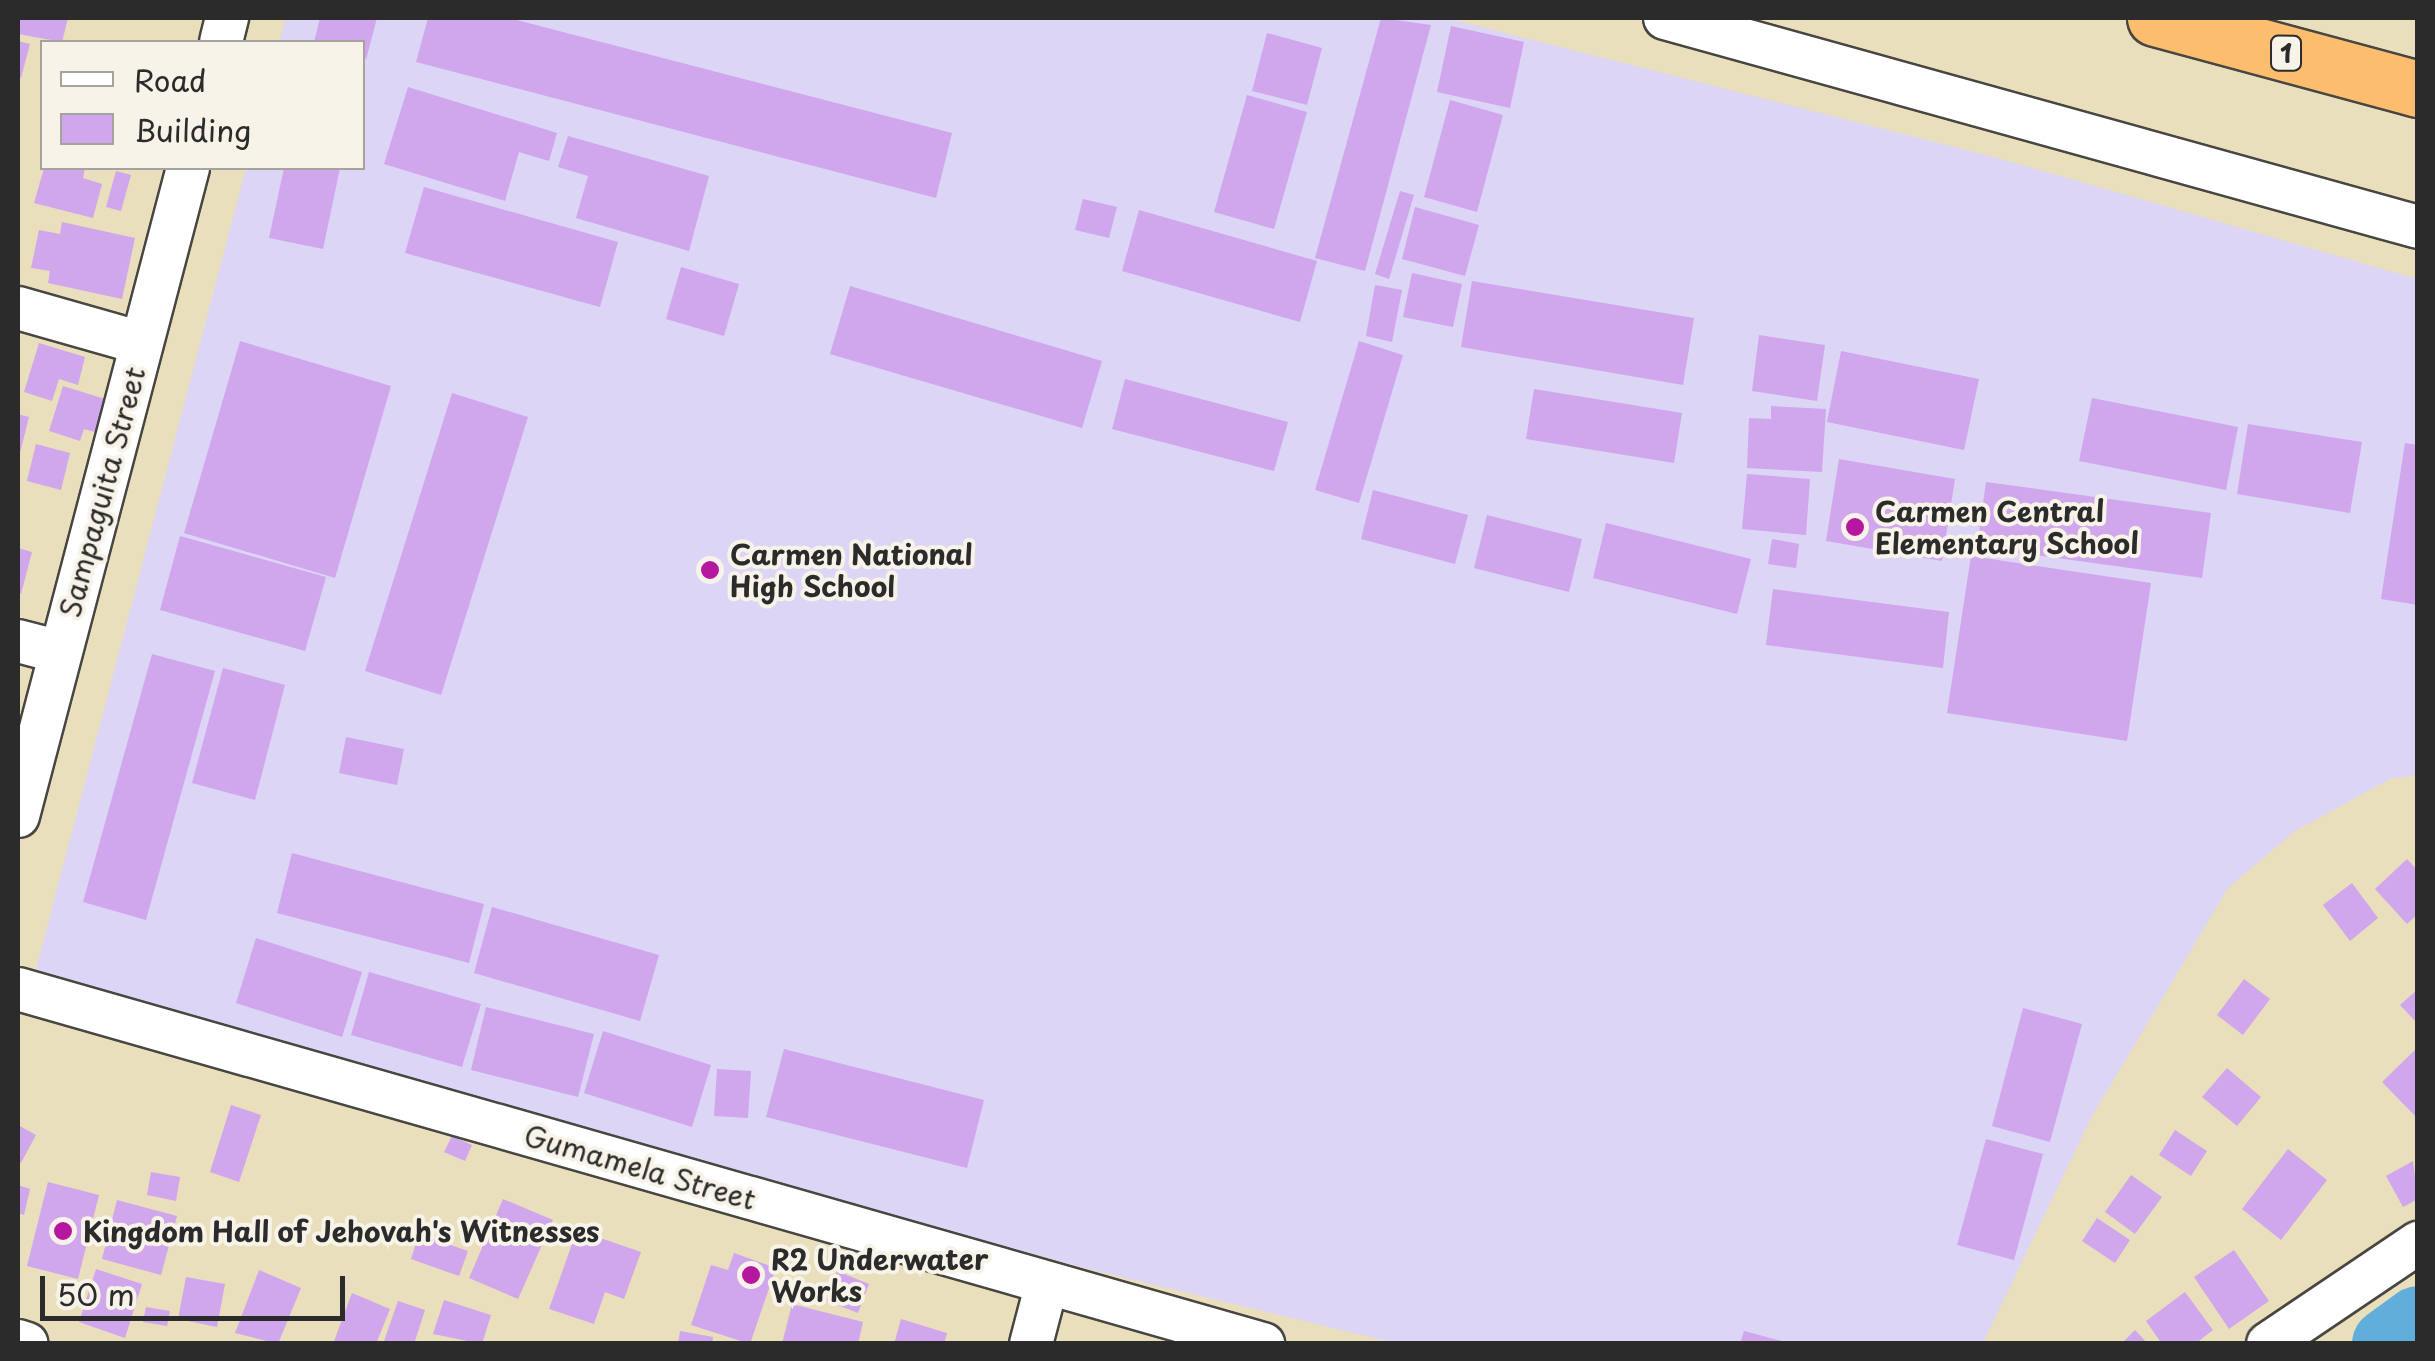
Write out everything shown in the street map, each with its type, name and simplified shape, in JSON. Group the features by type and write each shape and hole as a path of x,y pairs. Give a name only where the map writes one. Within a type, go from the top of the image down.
{"highway":[{"name":"1","path":"2154,18 2418,89"}],"street":[{"path":"1665,18 2418,226"},
{"name":"Sampaguita Street","path":"18,816 187,170"},
{"path":"18,308 141,343"},
{"path":"18,641 60,652"},
{"name":"Gumamela Street","path":"18,990 1263,1344"},
{"path":"2268,1344 2418,1243"},
{"path":"1030,1344 1046,1283"},
{"path":"18,1341 26,1344"}],"shaded area":[{"path":"286,18 1446,18 1998,158 2417,279 2417,775 2390,779 2295,831 2228,888 2091,1118 1983,1343 1395,1343 1076,1266 35,973 245,170 365,170 365,40 280,40"}],"building":[{"path":"18,18 68,18 62,40 18,34"},
{"path":"320,18 377,18 366,60 365,40 314,40"},
{"path":"428,18 509,18 952,133 936,198 416,62"},
{"path":"1381,18 1431,25 1365,271 1315,258"},
{"path":"1451,26 1524,42 1510,108 1437,92"},
{"path":"1267,33 1322,48 1307,105 1252,91"},
{"path":"18,41 30,44 21,78 18,77"},
{"path":"408,87 557,133 549,161 519,152 505,201 384,164"},
{"path":"1247,95 1307,112 1274,229 1214,212"},
{"path":"1450,100 1503,115 1477,212 1424,197"},
{"path":"568,136 709,176 689,251 576,218 588,176 558,167"},
{"path":"43,170 85,170 83,178 102,184 93,218 34,203"},
{"path":"284,170 340,170 323,249 269,238"},
{"path":"116,171 131,175 121,211 106,207"},
{"path":"424,187 618,242 600,307 405,253"},
{"path":"1400,191 1414,195 1389,279 1375,274"},
{"path":"1083,199 1117,207 1109,238 1075,230"},
{"path":"1415,207 1479,225 1465,276 1402,259"},
{"path":"1139,210 1317,261 1300,322 1122,271"},
{"path":"62,222 135,238 122,299 48,283 50,271 31,268 39,230 60,234"},
{"path":"681,267 739,284 724,336 666,319"},
{"path":"1412,273 1462,284 1453,327 1403,317"},
{"path":"1472,281 1694,318 1683,385 1461,347"},
{"path":"1375,285 1402,290 1392,342 1366,336"},
{"path":"850,286 1102,361 1082,428 830,354"},
{"path":"1759,335 1825,345 1817,401 1752,391"},
{"path":"240,341 391,386 335,578 184,533"},
{"path":"1359,341 1403,355 1359,503 1315,490"},
{"path":"39,343 85,357 78,385 59,379 52,401 24,392"},
{"path":"1841,351 1979,379 1964,450 1827,422"},
{"path":"1125,379 1288,422 1274,471 1112,429"},
{"path":"63,386 105,399 95,432 84,429 80,441 49,431"},
{"path":"1534,389 1682,413 1674,463 1526,439"},
{"path":"452,393 528,417 441,695 365,671"},
{"path":"2092,398 2238,427 2226,490 2079,461"},
{"path":"1771,406 1826,409 1822,472 1747,468 1749,418 1771,419"},
{"path":"18,414 29,417 19,457 18,457"},
{"path":"2248,424 2362,442 2350,513 2237,494"},
{"path":"2405,443 2418,445 2418,605 2381,599"},
{"path":"36,444 70,453 61,490 27,481"},
{"path":"1839,459 1955,479 1942,561 1826,541"},
{"path":"1747,474 1810,479 1806,535 1742,529"},
{"path":"1986,482 2211,513 2202,578 1977,547"},
{"path":"1373,490 1468,515 1455,564 1361,539"},
{"path":"1487,515 1582,539 1569,592 1474,568"},
{"path":"1606,523 1751,559 1737,614 1593,578"},
{"path":"180,536 326,577 305,651 160,610"},
{"path":"1772,539 1799,544 1796,568 1768,564"},
{"path":"18,548 32,552 21,594 18,593"},
{"path":"1971,556 2151,583 2127,741 1947,713"},
{"path":"1773,589 1949,612 1943,668 1766,645"},
{"path":"152,654 215,671 146,920 83,902"},
{"path":"223,668 285,685 255,800 192,783"},
{"path":"346,737 404,749 397,785 339,773"},
{"path":"292,853 484,904 469,963 277,913"},
{"path":"2407,859 2418,871 2418,914 2407,924 2375,889"},
{"path":"2352,883 2378,918 2350,941 2323,905"},
{"path":"492,907 659,955 640,1021 474,973"},
{"path":"256,938 362,972 342,1037 236,1003"},
{"path":"369,972 481,1004 462,1067 351,1035"},
{"path":"2244,979 2270,999 2243,1035 2217,1015"},
{"path":"2418,989 2418,1024 2400,1005"},
{"path":"486,1007 594,1034 578,1097 471,1070"},
{"path":"2023,1008 2082,1024 2050,1142 1992,1126"},
{"path":"603,1031 711,1065 692,1127 584,1093"},
{"path":"2418,1047 2418,1119 2382,1082"},
{"path":"784,1049 984,1100 967,1168 766,1117"},
{"path":"2227,1068 2261,1097 2237,1126 2202,1097"},
{"path":"717,1069 751,1071 748,1118 714,1116"},
{"path":"231,1105 261,1115 239,1182 210,1172"},
{"path":"18,1125 36,1135 21,1163 18,1161"},
{"path":"2175,1130 2207,1151 2191,1176 2159,1155"},
{"path":"452,1136 472,1145 465,1161 444,1152"},
{"path":"1986,1139 2043,1154 2014,1260 1957,1245"},
{"path":"2288,1149 2327,1180 2281,1240 2242,1209"},
{"path":"2413,1161 2418,1199 2403,1207 2386,1176"},
{"path":"151,1172 180,1177 176,1201 147,1195"},
{"path":"2131,1175 2162,1197 2135,1234 2105,1212"},
{"name":"Kingdom Hall of Jehovah's Witnesses","path":"48,1182 99,1195 78,1279 27,1266"},
{"path":"18,1185 30,1189 24,1215 18,1213"},
{"path":"503,1199 553,1220 518,1299 469,1278"},
{"path":"117,1200 177,1216 161,1275 102,1259"},
{"path":"2097,1218 2130,1240 2115,1263 2082,1241"},
{"path":"577,1230 641,1252 624,1299 605,1292 594,1324 549,1309"},
{"path":"419,1234 468,1251 459,1276 411,1259"},
{"path":"2234,1250 2269,1301 2229,1329 2194,1277"},
{"path":"734,1253 776,1268 750,1344 691,1325 711,1265 728,1270"},
{"path":"96,1269 142,1284 125,1338 79,1322"},
{"path":"259,1270 301,1288 278,1344 235,1333"},
{"path":"837,1271 869,1284 858,1313 827,1301"},
{"path":"186,1277 225,1284 217,1327 178,1319"},
{"path":"2185,1292 2213,1330 2195,1344 2162,1344 2146,1321"},
{"path":"352,1293 390,1309 376,1344 333,1344"},
{"path":"444,1300 491,1315 482,1344 433,1334"},
{"path":"398,1301 425,1310 414,1344 383,1344"},
{"path":"792,1304 863,1322 858,1344 782,1344"},
{"path":"146,1307 170,1311 167,1326 143,1322"},
{"path":"901,1319 947,1333 944,1344 894,1344"},
{"path":"2135,1330 2148,1344 2121,1344"},
{"path":"680,1331 713,1337 712,1344 678,1344"},
{"path":"1744,1331 1786,1342 1786,1344 1740,1344"}],"waterway":[{"path":"2388,1344 2418,1322"}],"place":[{"name":"Carmen Central Elementary School","path":"1855,527"},
{"name":"Carmen National High School","path":"710,570"},
{"name":"Kingdom Hall of Jehovah's Witnesses","path":"63,1231"},
{"name":"R2 Underwater Works","path":"751,1275"}]}
